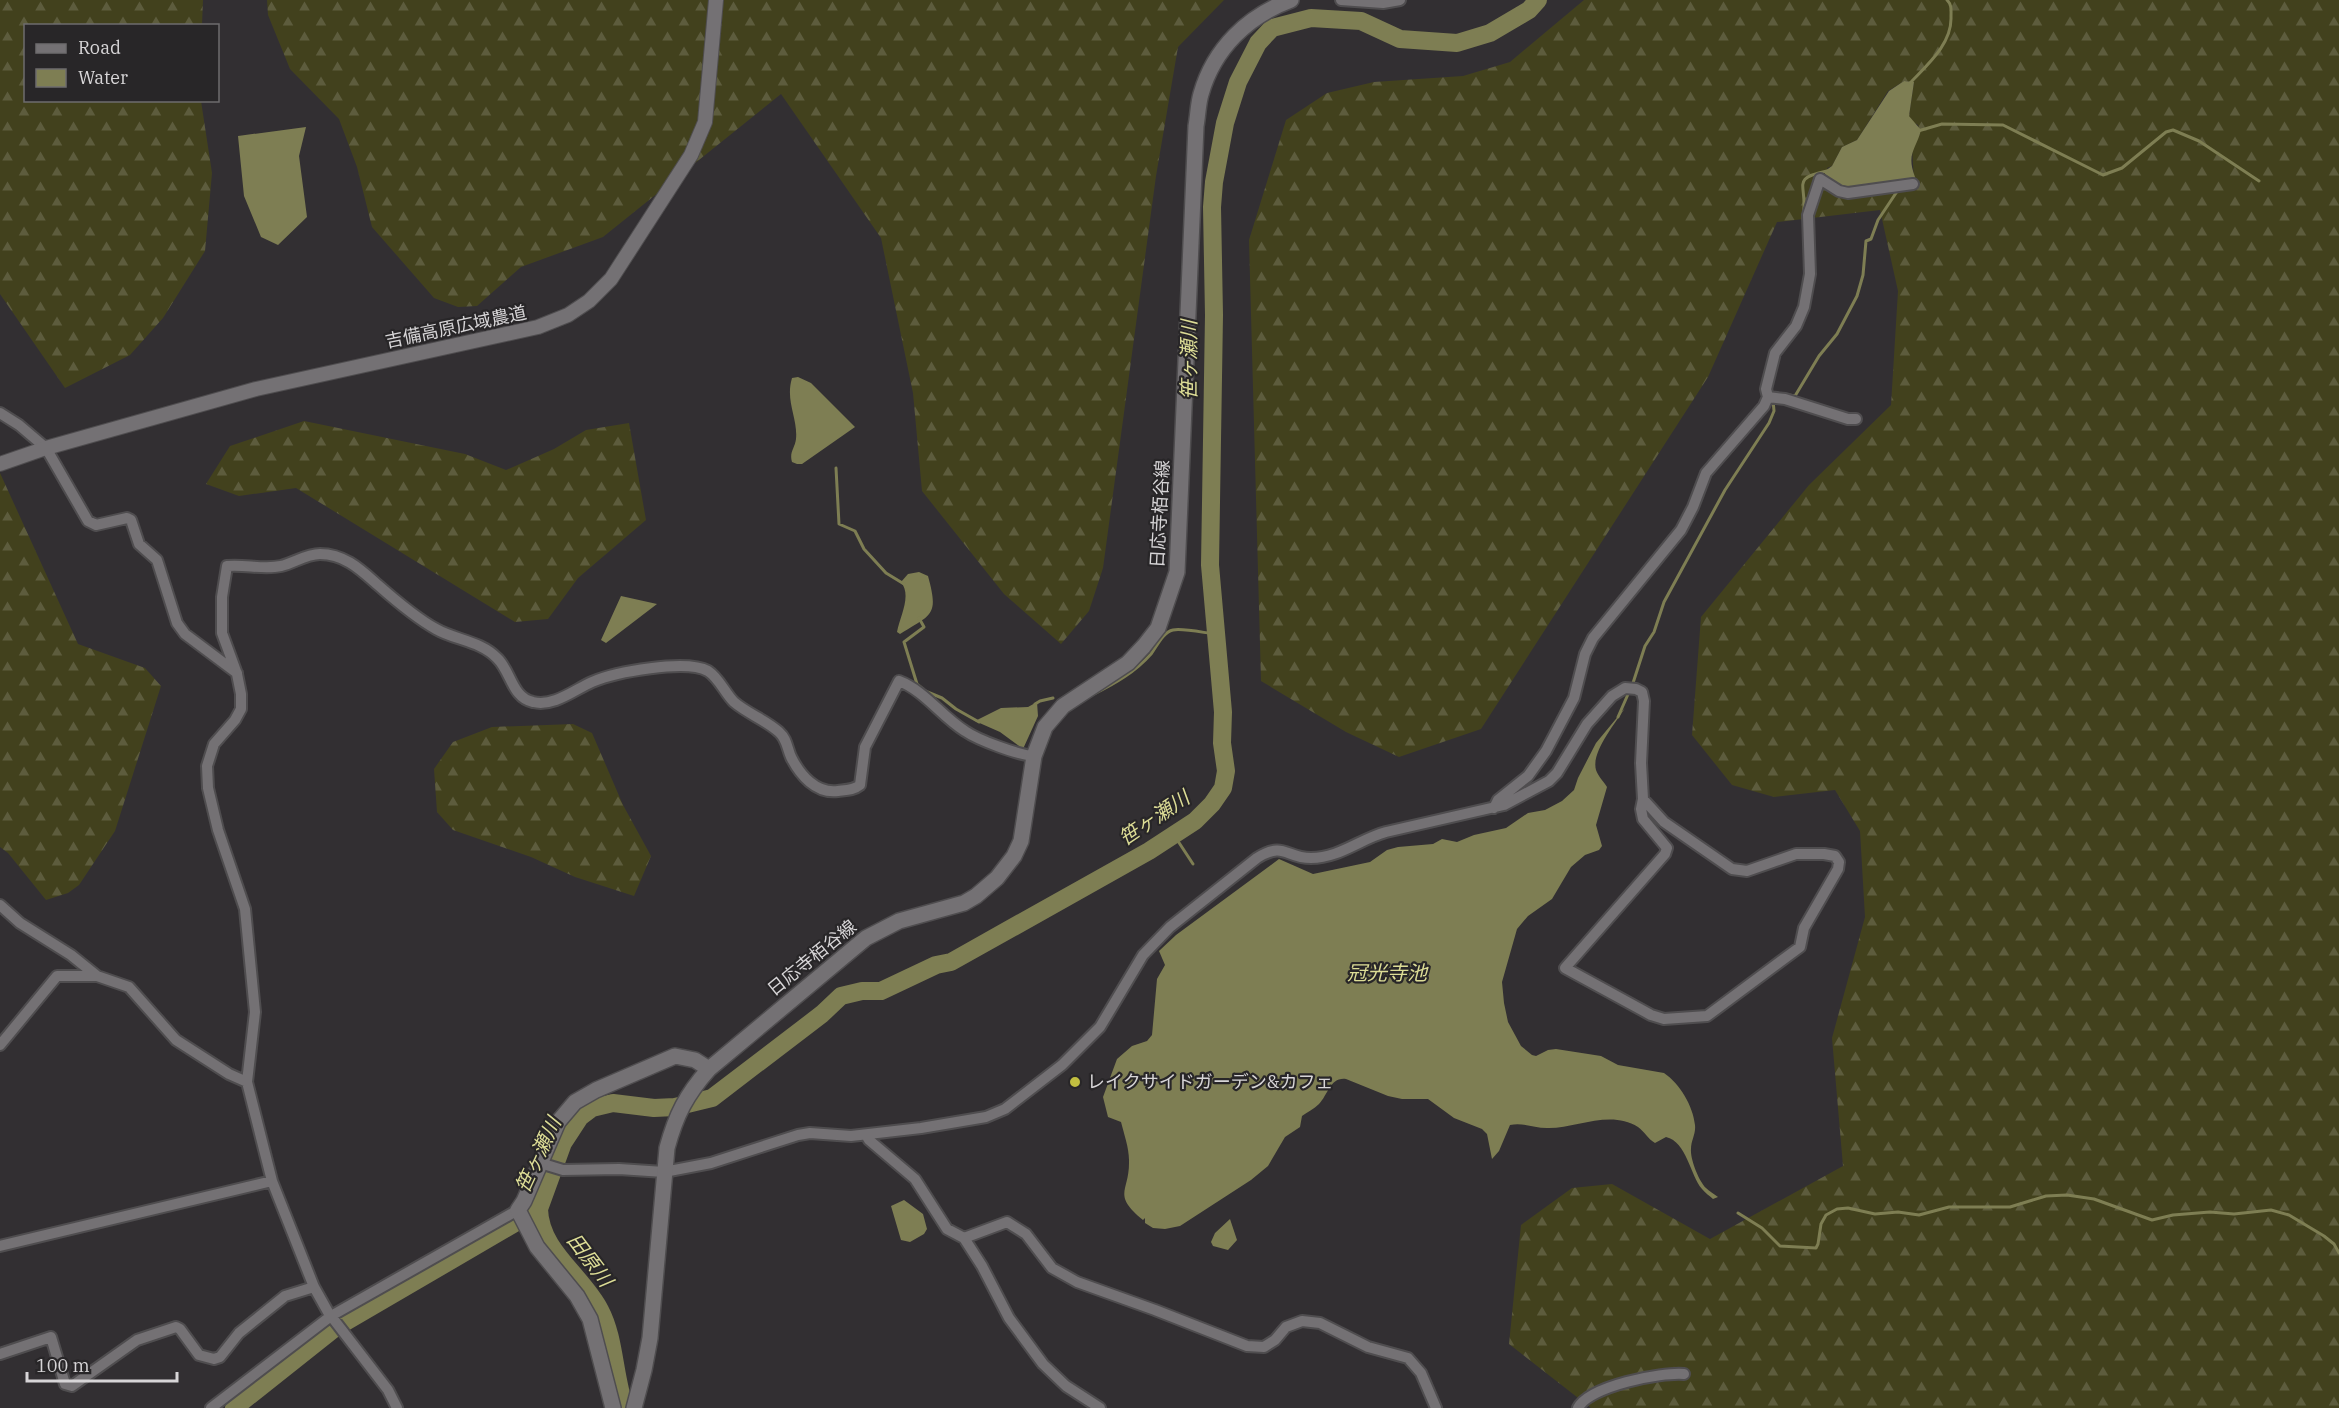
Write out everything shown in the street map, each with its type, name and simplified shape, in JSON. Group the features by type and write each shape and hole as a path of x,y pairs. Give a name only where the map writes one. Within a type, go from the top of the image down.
{"main road":[{"name":"日応寺栢谷線","path":"636,1403 650,1338 667,1148 674,1120 688,1093 709,1069 866,938 899,921 964,903 997,878 1014,856 1021,842 1034,756 1045,727 1063,706 1128,663 1158,628 1177,572 1196,126 1201,93 1212,66 1226,43 1264,11 1291,0"},
{"path":"613,1408 590,1319 577,1296 537,1247 521,1216 558,1122 574,1102 596,1090 675,1056 695,1060 709,1069"}],"street":[{"name":"吉備高原広域農道","path":"0,464 46,448 256,389 538,327 568,315 589,301 611,279 691,155 705,122 716,0"},
{"path":"1341,0 1383,3 1400,0"},
{"path":"1494,808 1498,800 1528,776 1546,751 1574,698 1585,654 1593,638 1681,530 1706,473 1764,406 1770,392 1775,353 1796,326 1804,307 1810,274 1808,215 1820,179 1839,191 1848,193 1912,184"},
{"path":"1770,392 1848,419 1856,419"},
{"path":"0,413 19,425 46,448 88,521 96,525 127,518 131,520 139,544 157,560 177,623 186,634 237,674"},
{"path":"397,1408 388,1389 333,1317 314,1287 272,1181 247,1082 255,1012 245,909 218,830 208,788 207,766 214,744 241,710 237,674 222,633 223,580 227,566 241,564 281,566 313,554 343,559 360,568 379,586 437,630 478,645 498,658 520,695 534,703 552,701 607,677 674,665 707,670 714,675 733,701 780,733 786,741 791,757 804,776 823,791 831,792 860,785 865,747 898,681 915,690 965,732 1017,752 1034,756"},
{"path":"543,1164 564,1170 619,1169 664,1173 711,1163 798,1135 810,1133 866,1135 986,1117 1005,1109 1062,1065 1100,1027 1143,955 1170,927 1268,851 1285,850 1296,856 1310,858 1333,855 1386,831 1418,825 1455,814 1494,808 1536,789 1557,773 1587,724 1612,696 1625,688 1636,688 1642,692 1644,701 1641,763 1643,819 1667,848 1665,854 1565,968 1651,1015 1664,1019 1707,1016 1800,947 1804,928 1838,869 1839,862 1836,856 1805,853 1747,871 1732,869 1664,822 1643,799"},
{"path":"0,904 20,923 71,955 97,976"},
{"path":"0,1045 57,976 97,976 129,987 176,1040 229,1074 247,1082"},
{"path":"866,1135 915,1179 947,1229 964,1238 982,1266 1009,1318 1029,1347 1058,1380 1101,1408"},
{"path":"0,1246 272,1181"},
{"path":"211,1408 333,1317 521,1216"},
{"path":"964,1238 1007,1222 1026,1234 1052,1268 1077,1282 1247,1346 1264,1347 1275,1340 1286,1327 1302,1321 1320,1323 1368,1347 1408,1358 1421,1373 1436,1408"},
{"path":"0,1354 51,1337 65,1384 72,1386 137,1340 176,1327 180,1329 199,1355 214,1359 220,1357 239,1333 285,1296 314,1287"},
{"path":"1578,1408 1587,1398 1609,1388 1668,1373 1684,1374"}],"green space":[{"path":"0,0 203,0 202,24 24,24 24,102 201,102 212,173 205,251 163,318 130,355 65,388 0,294"},
{"path":"267,0 1224,0 1178,47 1156,176 1103,568 1089,611 1061,644 1004,594 922,491 913,393 881,238 781,94 603,237 521,267 477,306 458,307 434,298 372,227 357,167 339,119 290,69 268,15"},
{"path":"1584,0 2339,0 2339,1408 1591,1408 1509,1344 1521,1225 1572,1188 1612,1184 1710,1239 1843,1166 1832,1038 1865,917 1860,831 1835,790 1774,797 1732,785 1692,735 1701,617 1809,485 1891,405 1898,291 1880,210 1777,222 1708,377 1481,729 1399,757 1346,732 1261,681 1249,240 1286,120 1327,93 1374,82 1463,76 1510,62","holes":["1904,81 1914,82 1909,116 1911,121 1918,125 1920,134 1912,149 1914,179 1849,187 1839,185 1827,168 1832,166 1842,147 1857,140 1888,91"]},
{"path":"304,421 465,454 506,470 554,449 586,430 629,423 646,520 578,578 548,619 515,622 296,488 239,496 206,484 230,446"},
{"path":"0,473 78,644 145,668 161,686 115,831 79,885 68,893 46,900 8,853 0,847"},
{"path":"573,724 592,733 623,805 651,856 634,896 575,877 531,857 453,830 437,812 434,769 453,742 492,727"}],"water":[{"path":"1904,81 1914,82 1909,116 1921,130 1911,162 1914,179 1849,187 1839,185 1825,174 1825,171 1832,166 1842,147 1857,140 1889,91"},
{"path":"306,127 299,156 307,217 278,245 261,237 244,196 238,136"},
{"path":"798,377 811,383 855,427 802,464 792,462 791,459 796,431 790,386 792,378"},
{"path":"919,572 928,576 933,599 932,607 926,617 900,634 897,632 905,600 901,582 908,574"},
{"path":"621,596 657,604 606,643 601,640"},
{"path":"1037,702 1038,716 1023,749 1000,732 975,721 1001,708 1028,707"},
{"name":"冠光寺池","path":"1625,708 1600,747 1595,763 1597,772 1607,787 1596,825 1602,846 1599,850 1585,855 1571,867 1552,899 1528,916 1517,929 1502,982 1504,1003 1508,1022 1521,1046 1532,1055 1536,1056 1556,1049 1601,1056 1618,1065 1664,1073 1670,1078 1685,1096 1692,1110 1695,1128 1691,1153 1696,1170 1703,1185 1718,1197 1713,1199 1702,1189 1679,1145 1673,1140 1666,1137 1655,1143 1638,1127 1627,1122 1592,1121 1558,1128 1510,1125 1499,1151 1492,1159 1487,1134 1482,1129 1454,1118 1428,1099 1402,1099 1388,1096 1341,1079 1333,1084 1319,1104 1302,1116 1300,1127 1285,1137 1268,1166 1251,1180 1180,1226 1165,1229 1153,1228 1145,1223 1145,1218 1143,1220 1133,1211 1125,1198 1129,1155 1121,1122 1108,1117 1103,1097 1117,1059 1132,1046 1147,1041 1152,1035 1157,979 1165,965 1159,951 1176,935 1279,859 1313,874 1370,862 1387,850 1398,847 1433,844 1442,839 1457,842 1474,835 1506,828 1528,813 1545,810 1562,801 1574,790 1596,743"},
{"path":"904,1200 923,1214 927,1229 924,1234 910,1242 901,1240 891,1206"},
{"path":"1230,1219 1237,1240 1228,1250 1213,1246 1211,1242 1215,1233"}],"waterway":[{"name":"笹ヶ瀬川","path":"234,1408 335,1328 539,1209 563,1143 580,1117 592,1108 613,1103 654,1108 675,1107 712,1098 822,1014 841,996 862,991 881,991 936,965 951,962 1149,851 1195,821 1212,804 1223,788 1226,771 1222,743 1223,712 1210,565 1214,315 1212,207 1214,182 1225,123 1238,82 1258,43 1272,28 1311,18 1361,21 1400,39 1457,43 1490,33 1529,10 1538,0"},
{"path":"1910,83 1943,45 1950,27 1951,12 1947,0"},
{"path":"1918,131 1942,124 2003,125 2103,175 2122,168 2166,132 2173,130 2199,141 2259,181"},
{"path":"1805,226 1803,183 1809,176 1827,171"},
{"path":"1789,395 1795,396 1819,356 1837,334 1857,296 1863,275 1866,241 1871,239 1878,220 1898,190"},
{"path":"1633,683 1645,646 1654,632 1664,602 1725,490 1769,423 1774,411 1773,400"},
{"path":"836,468 839,524 855,531 864,549 886,573 904,584"},
{"path":"919,618 924,627 904,642 917,684 979,722"},
{"path":"1094,694 1132,672 1151,654 1169,631 1182,630 1215,634"},
{"path":"1618,717 1629,692"},
{"path":"1035,704 1053,698"},
{"path":"1174,835 1193,864"},
{"path":"1738,1213 1762,1228 1780,1246 1816,1248 1821,1224 1826,1215 1837,1209 1848,1208 1875,1214 1898,1212 1919,1215 1949,1207 2010,1207 2046,1196 2067,1195 2094,1199 2152,1220 2173,1215 2210,1212 2234,1214 2271,1210 2289,1215 2324,1236 2334,1244 2339,1253"},
{"name":"田原川","path":"539,1209 546,1238 592,1297 605,1321 625,1408"}],"place":[{"name":"レイクサイドガーデン&カフェ","path":"1075,1082"}]}
